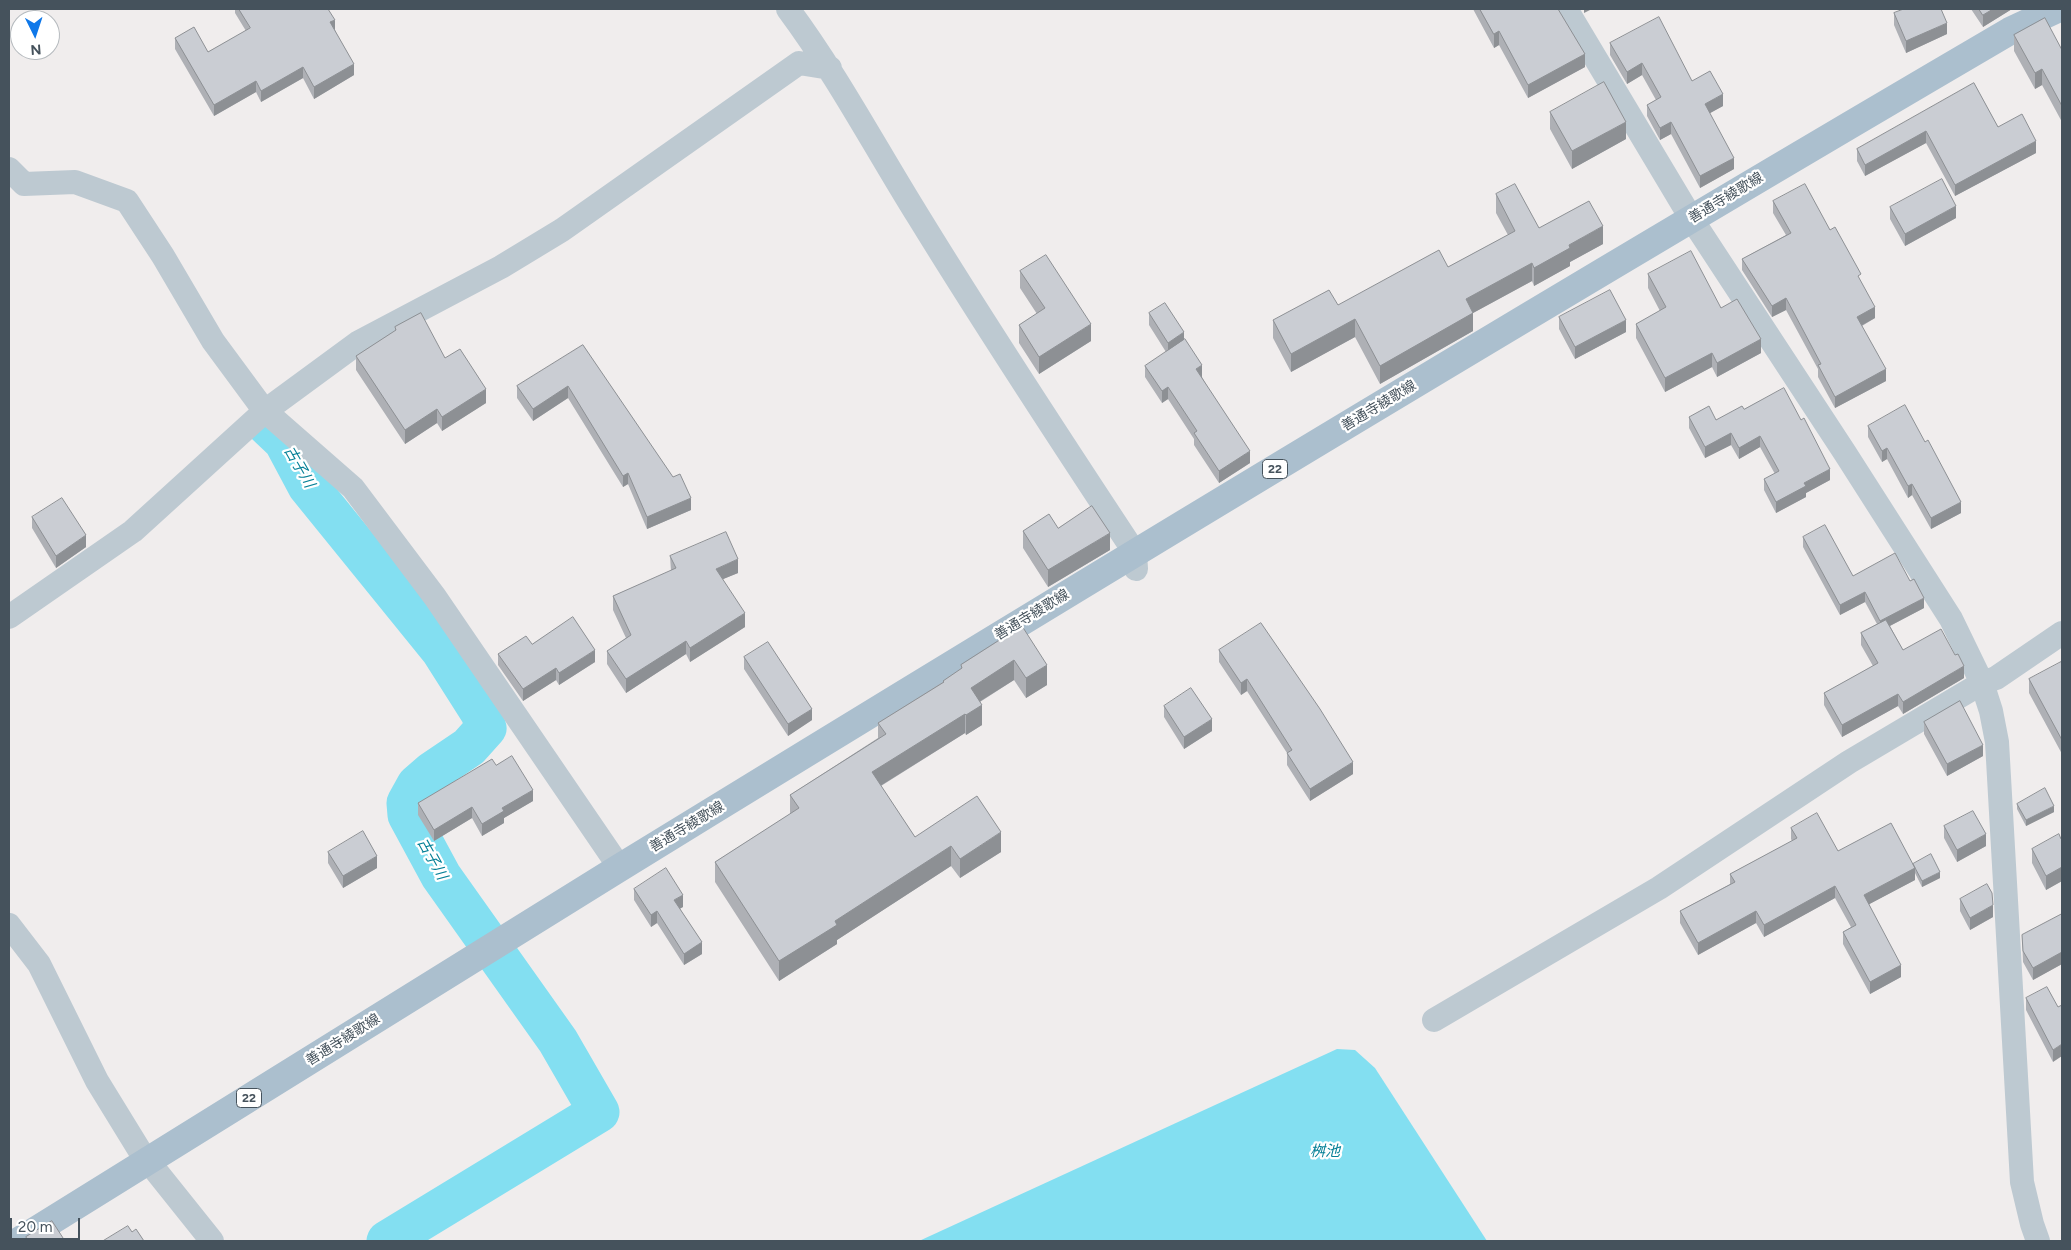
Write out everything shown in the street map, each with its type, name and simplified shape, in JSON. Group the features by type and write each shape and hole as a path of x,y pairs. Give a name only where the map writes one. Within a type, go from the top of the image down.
{"main road":[{"name":"善通寺綾歌線","path":"19,1241 620,868 1136,561 1692,218 2010,32 2057,9"}],"street":[{"path":"788,9 830,68 918,216 1136,561"},
{"path":"1566,9 1692,218 1846,453 1951,619 1982,683 1992,711 1996,742 2022,1182 2038,1241"},
{"path":"9,617 132,530 265,411 359,342 501,267 562,230 799,63 830,68"},
{"path":"9,169 24,184 75,182 127,201 163,256 213,341 265,411 353,488 435,597 620,868"},
{"path":"1434,1020 1658,888 1849,762 1982,683 1996,678 2062,633"},
{"path":"9,925 39,964 97,1081 140,1151 212,1241"}],"water":[{"name":"桝池","path":"1337,1049 1355,1050 1375,1068 1487,1241 919,1241"}],"building":[{"path":"239,9 328,9 335,20 330,22 354,64 314,87 303,67 261,91 256,81 214,105 175,38 194,27 208,52 250,28"},
{"path":"1480,9 1558,9 1585,54 1528,85 1499,31 1494,34"},
{"path":"1904,9 1941,9 1947,23 1906,41 1894,13"},
{"path":"1979,9 1993,9 1983,15"},
{"path":"1659,17 1692,81 1710,71 1723,94 1705,104 1734,158 1700,176 1671,122 1660,128 1647,105 1661,97 1642,63 1627,72 1610,43"},
{"path":"2045,18 2062,50 2062,106 2042,69 2035,73 2014,35"},
{"path":"1604,82 1626,122 1572,151 1550,112"},
{"path":"1974,83 1998,127 2022,114 2036,141 1955,185 1926,131 1865,165 1857,149"},
{"path":"1942,179 1956,206 1905,234 1890,207"},
{"path":"1515,184 1539,228 1589,201 1603,226 1569,245 1570,248 1534,268 1532,263 1466,299 1473,313 1380,366 1355,319 1291,354 1273,320 1329,290 1338,305 1439,250 1448,267 1515,231 1496,194"},
{"path":"1805,184 1830,230 1835,227 1861,274 1858,276 1875,307 1857,317 1886,369 1835,397 1818,365 1821,364 1786,298 1772,306 1742,259 1791,233 1773,201"},
{"path":"1691,251 1721,308 1737,299 1761,339 1717,363 1712,353 1665,378 1636,324 1666,307 1648,274"},
{"path":"1046,255 1091,324 1039,357 1019,325 1045,308 1020,271"},
{"path":"1610,290 1626,320 1575,347 1559,317"},
{"path":"1165,303 1184,332 1168,343 1149,313"},
{"path":"421,313 445,358 460,349 486,389 442,417 437,409 405,430 356,356 396,330 395,327"},
{"path":"1185,339 1202,365 1196,369 1250,451 1219,471 1194,433 1197,431 1168,387 1162,391 1145,366"},
{"path":"583,345 673,477 680,474 691,498 647,517 628,473 623,476 568,386 533,409 517,386"},
{"path":"1784,388 1801,420 1804,418 1830,469 1804,483 1806,486 1776,502 1764,479 1779,471 1760,436 1739,448 1731,433 1705,447 1689,417 1709,406 1716,420 1742,406 1744,409"},
{"path":"1905,405 1925,442 1928,440 1961,502 1931,518 1912,484 1908,486 1887,448 1882,451 1868,426"},
{"path":"62,498 86,535 56,556 32,517"},
{"path":"1092,506 1110,533 1048,570 1023,531 1049,514 1058,528"},
{"path":"1825,525 1853,576 1895,553 1910,581 1914,579 1924,598 1880,621 1865,592 1840,605 1803,537"},
{"path":"726,532 738,559 716,569 745,613 690,648 686,641 626,679 607,651 631,635 613,596 676,568 670,556"},
{"path":"573,617 595,650 559,673 556,668 523,689 498,654 526,636 532,644"},
{"path":"1886,620 1903,650 1941,629 1955,655 1958,654 1964,666 1903,702 1898,694 1842,725 1824,693 1878,663 1861,633"},
{"path":"1261,623 1320,709 1353,762 1310,789 1287,753 1292,750 1247,679 1241,683 1219,650"},
{"path":"1022,626 1047,665 1026,678 1014,660 971,688 982,705 872,772 915,837 977,796 1001,832 960,859 951,846 835,921 837,925 779,961 715,862 799,808 790,795 886,734 878,723 944,682 962,668 961,665"},
{"path":"768,642 812,709 788,724 744,657"},
{"path":"2061,662 2062,664 2062,740 2029,679"},
{"path":"1191,688 1212,719 1184,737 1164,706"},
{"path":"1960,701 1983,745 1947,764 1924,722"},
{"path":"512,756 533,790 502,808 504,811 482,824 472,807 434,830 418,803 492,759 496,765"},
{"path":"2045,788 2054,806 2026,820 2017,804"},
{"path":"1973,811 1986,834 1957,850 1944,826"},
{"path":"1817,813 1838,851 1891,823 1915,868 1864,895 1901,965 1870,982 1843,932 1856,925 1835,886 1764,925 1756,911 1698,943 1680,911 1735,882 1730,874 1797,838 1791,828"},
{"path":"363,831 377,856 343,876 328,852"},
{"path":"2059,834 2062,839 2062,867 2046,876 2032,849"},
{"path":"1931,854 1940,872 1922,881 1913,864"},
{"path":"666,868 683,895 674,900 702,942 684,954 657,911 651,915 634,889"},
{"path":"1987,884 1992,893 1993,905 1970,918 1960,899"},
{"path":"2062,914 2062,952 2033,968 2023,951 2022,935"},
{"path":"2047,987 2058,1007 2062,1005 2062,1044 2053,1050 2026,998"},
{"path":"52,1221 65,1241 28,1241 26,1237"},
{"path":"128,1226 132,1232 136,1229 144,1241 103,1241"}],"waterway":[{"name":"古子川","path":"265,423 284,441 308,486 441,650 481,713 486,728 469,747 432,772 417,785 407,803 408,815 441,876 558,1041 599,1112 387,1241"}]}
